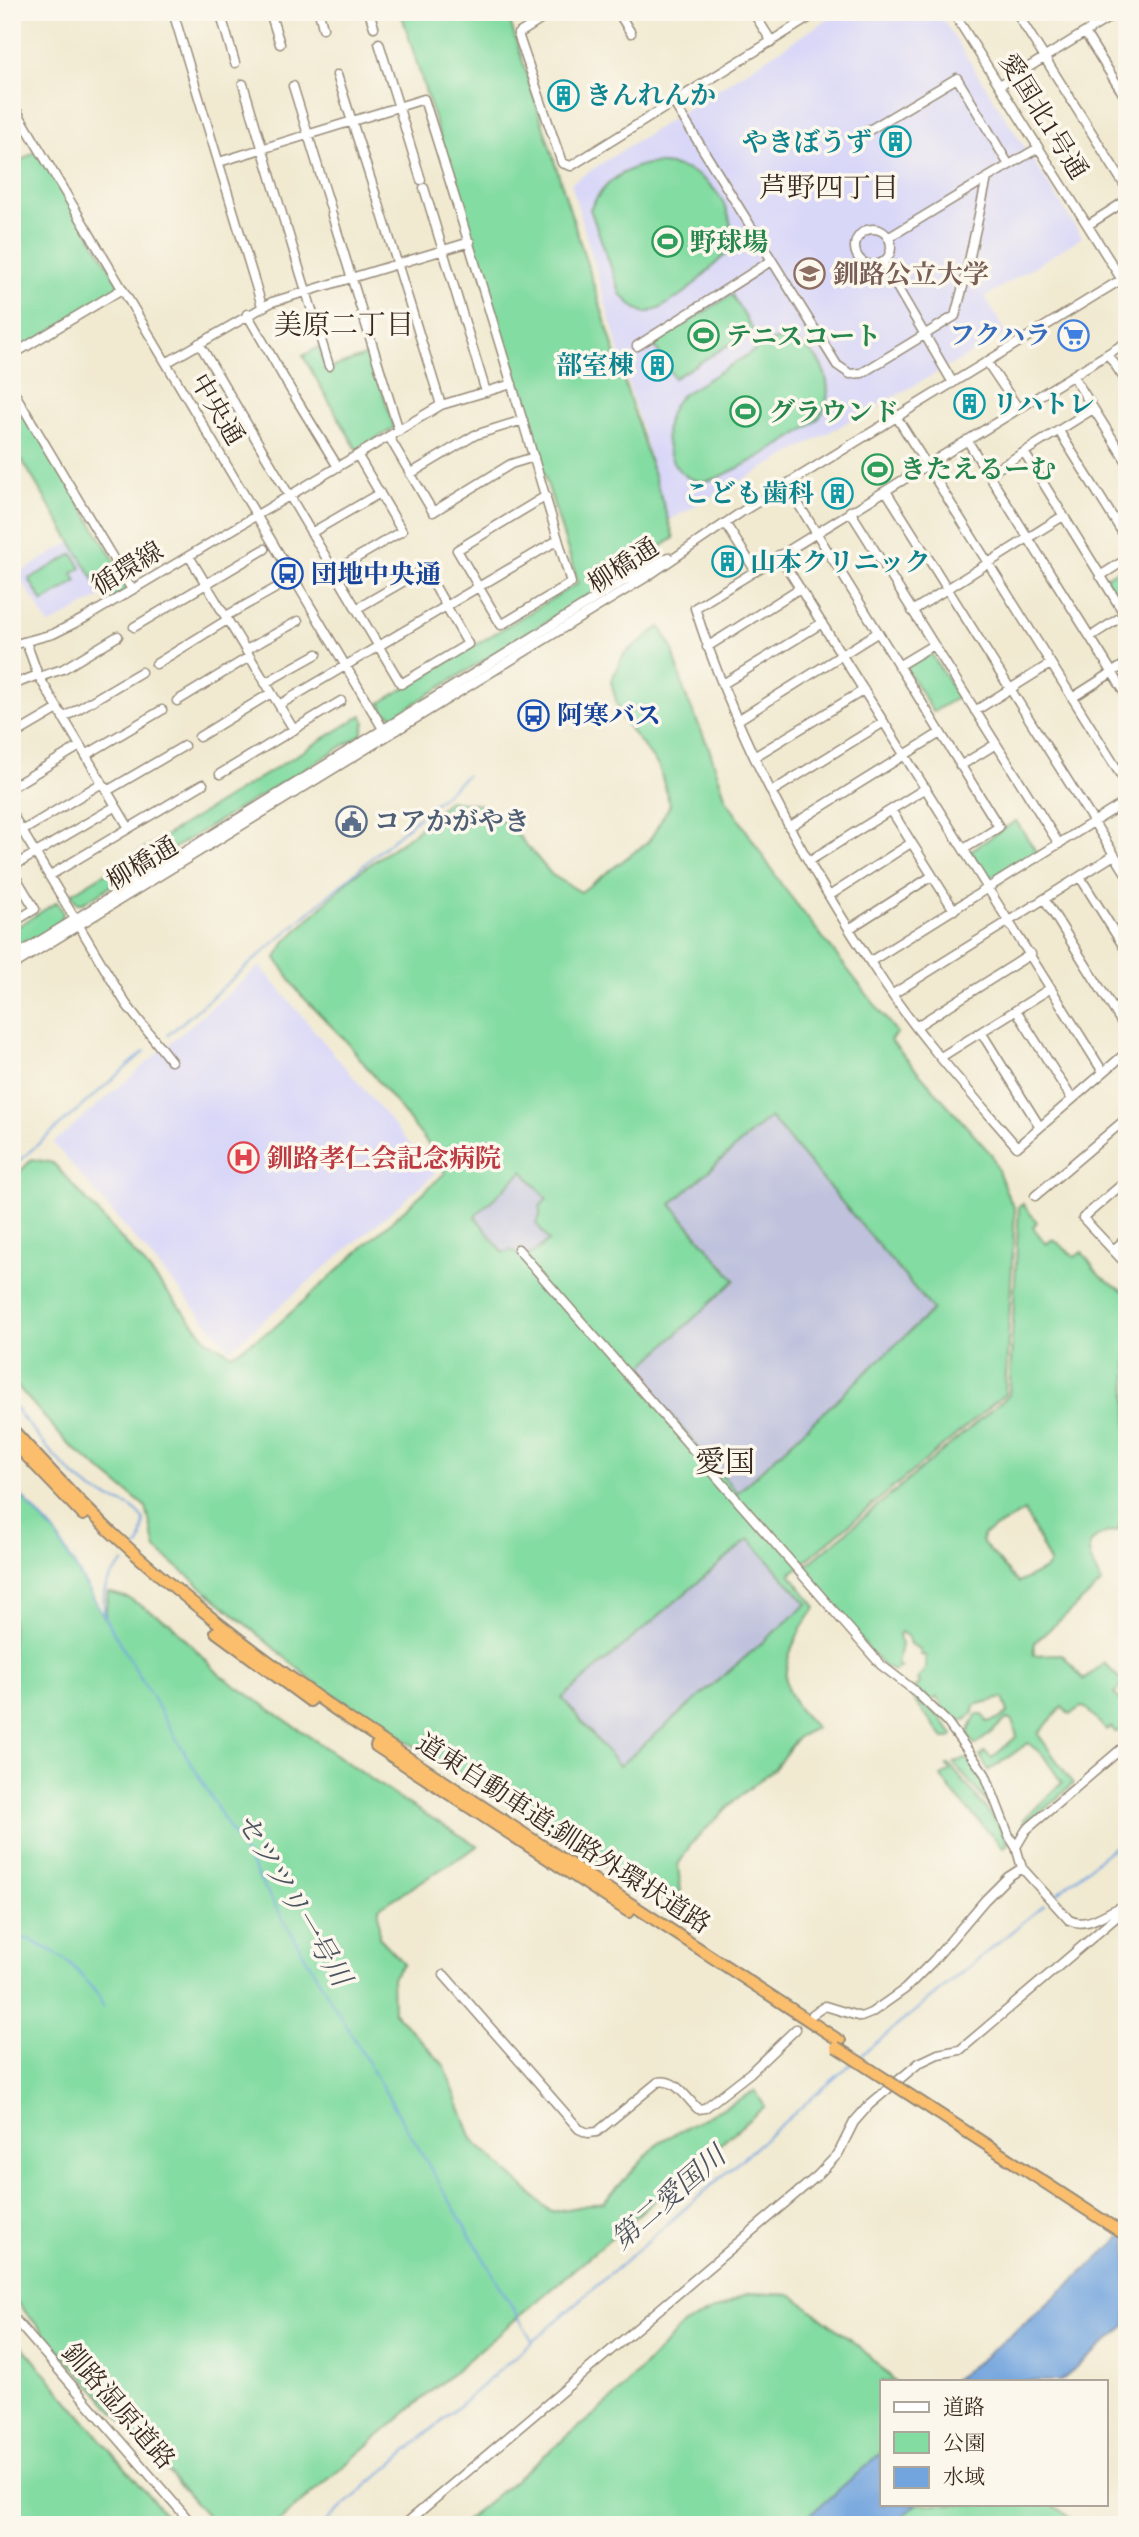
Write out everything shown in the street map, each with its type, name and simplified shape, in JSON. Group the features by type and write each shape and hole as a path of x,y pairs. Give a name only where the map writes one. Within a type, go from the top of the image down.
{"highway":[{"name":"道東自動車道;釧路外環状道路","path":"12,1429 111,1532 225,1629 283,1673 1127,2236"},
{"name":"道東自動車道;釧路外環状道路","path":"12,1441 52,1484 134,1562 219,1634 279,1680 429,1781 1127,2229"}],"street":[{"path":"173,12 262,306"},
{"path":"220,12 235,63"},
{"path":"270,12 280,44"},
{"path":"319,12 323,27"},
{"path":"369,12 374,27"},
{"path":"553,12 518,34 562,163 571,166 813,14"},
{"path":"618,12 631,33"},
{"path":"753,12 772,42"},
{"name":"愛国北1号通","path":"953,12 1038,148 1124,277 1127,288"},
{"path":"1000,85 1118,12"},
{"path":"1019,13 1127,189"},
{"path":"1085,33 1127,100"},
{"path":"379,43 486,392"},
{"path":"337,75 441,405"},
{"path":"856,138 957,78 1009,165"},
{"path":"243,84 329,366"},
{"path":"293,86 399,431"},
{"path":"219,162 424,99 470,242 546,496 571,583 501,625 457,550 546,496"},
{"name":"中央通","path":"12,103 386,733"},
{"path":"674,103 837,365 846,373 862,373 955,316 987,178"},
{"path":"888,238 1038,148"},
{"path":"1088,225 1127,200"},
{"path":"877,230 888,238 891,252 883,263 875,265 861,261 857,255 856,242 863,232 877,230"},
{"path":"166,363 262,306 470,242"},
{"path":"638,346 771,261"},
{"path":"883,263 953,383"},
{"name":"柳橋通","path":"12,966 386,733 648,576 689,546 786,484 1124,277"},
{"path":"12,355 122,289"},
{"path":"247,314 338,467"},
{"path":"1127,342 695,608 707,647 754,757 808,862 893,994 941,1057 1017,1147 1127,1052"},
{"path":"199,343 288,496 401,684 468,645 425,569 356,609"},
{"path":"1108,354 1127,383"},
{"path":"987,362 1017,408"},
{"path":"1073,376 1127,462"},
{"name":"循環線","path":"12,645 53,634 132,590 441,405 512,383"},
{"path":"12,389 132,590"},
{"path":"989,474 1093,409"},
{"path":"896,416 1127,785"},
{"path":"410,474 475,435 523,420"},
{"path":"1059,431 1127,540"},
{"path":"388,437 433,512 511,464 534,457"},
{"path":"967,440 1127,696"},
{"path":"1024,452 1126,614 1090,637"},
{"path":"334,570 402,531 358,456"},
{"path":"786,484 999,827 964,849"},
{"path":"886,491 1127,875"},
{"path":"311,533 380,493"},
{"path":"850,511 1059,844"},
{"path":"912,611 1063,516"},
{"path":"725,523 755,570"},
{"path":"279,705 558,540"},
{"path":"134,627 265,549"},
{"path":"779,555 1103,1072"},
{"path":"189,556 294,730"},
{"path":"1100,576 1127,559"},
{"path":"156,664 294,578"},
{"path":"707,647 800,588"},
{"path":"177,701 298,621"},
{"path":"723,684 822,623"},
{"path":"738,720 877,633"},
{"path":"12,685 63,669 118,636"},
{"path":"26,642 38,676 128,828"},
{"path":"898,666 933,645"},
{"path":"265,683 317,654"},
{"path":"1072,698 1127,663"},
{"path":"975,711 1050,664"},
{"path":"63,718 141,672"},
{"path":"754,757 864,690"},
{"path":"199,737 271,693"},
{"path":"220,774 341,701"},
{"path":"12,737 58,709"},
{"path":"86,755 162,710"},
{"path":"771,792 884,722"},
{"path":"789,827 940,733"},
{"path":"960,766 996,744"},
{"path":"12,787 80,746"},
{"path":"22,831 184,746"},
{"path":"49,876 203,784"},
{"path":"808,862 926,788"},
{"path":"871,961 1127,802"},
{"path":"12,923 35,909 12,869 116,806"},
{"path":"891,810 954,910"},
{"path":"12,814 127,1004 171,1061"},
{"path":"829,896 911,843"},
{"path":"893,994 1114,855"},
{"path":"849,929 932,876"},
{"path":"1080,877 1127,953"},
{"path":"1045,900 1127,1031"},
{"name":"柳橋通","path":"12,958 78,923"},
{"path":"917,1026 1031,954"},
{"path":"941,1057 1051,988"},
{"path":"1016,1010 1072,1100"},
{"path":"981,1032 1040,1126"},
{"path":"1035,1196 1127,1118"},
{"path":"1127,1180 1083,1218 1127,1265"},
{"path":"1113,1250 1127,1238"},
{"path":"519,1249 881,1665 915,1691 947,1721 985,1774 1009,1836 1016,1847 1022,1868 1069,1920 1086,1924 1115,1908 1127,1907"},
{"path":"1016,1847 1026,1830 1127,1744"},
{"path":"813,2014 825,2006 862,2017 871,2013 905,1989 934,1960 985,1900 1008,1877 1022,1868"},
{"path":"404,2525 817,2176 838,2154 854,2122 869,2105 919,2063 938,2054 960,2050 1127,1907"},
{"path":"444,1975 579,2129 588,2133 597,2133 658,2082 666,2080 698,2109 705,2108 750,2073 796,2029"},
{"name":"釧路湿原道路","path":"12,2316 194,2525"}],"shaded area":[{"name":"釧路公立大学","path":"839,12 938,12 1082,237 985,297 1007,334 668,521 571,183"},
{"path":"71,542 104,595 49,625 18,574"},
{"name":"釧路孝仁会記念病院","path":"260,966 435,1174 230,1349 53,1143"},
{"path":"770,1117 934,1310 737,1493 635,1373 734,1280 670,1204"},
{"path":"523,1170 548,1200 550,1241 524,1259 504,1253 475,1216"},
{"path":"749,1538 807,1604 619,1766 562,1699"}],"green space":[{"path":"401,12 507,12 674,538 583,599 394,716 385,712 380,703 578,583"},
{"path":"40,149 122,289 12,355 12,166"},
{"name":"野球場","path":"647,164 683,168 710,185 727,212 732,248 686,292 659,309 645,313 621,295 590,209 600,193 613,180 629,170"},
{"name":"テニスコート","path":"732,295 753,330 674,378 653,343"},
{"name":"グラウンド","path":"776,340 802,345 820,364 828,389 821,415 786,442 715,478 706,481 692,479 681,472 673,462 666,434 673,406 682,395"},
{"path":"319,347 325,370 371,354 394,428 357,450 303,356"},
{"path":"12,389 132,590 108,603 22,460 12,465"},
{"path":"73,554 81,568 73,573 77,581 43,602 29,579"},
{"path":"1127,564 1127,608 1125,609 1105,578"},
{"path":"660,627 672,647 685,694 709,748 726,799 781,884 897,1033 890,1040 992,1155 1015,1209 1005,1394 790,1574 816,1607 803,1625 792,1648 786,1683 794,1703 816,1728 798,1737 775,1768 735,1800 691,1844 678,1865 681,1892 671,1901 648,1895 634,1883 583,1853 525,1810 461,1776 313,1681 156,1549 146,1507 67,1443 12,1380 12,1180 32,1159 53,1163 144,1264 207,1340 232,1354 275,1327 445,1173 440,1159 346,1041 299,993 276,958 285,942 352,877 414,833 449,800 481,805 510,826 552,875 581,892 649,841 670,805 659,767 620,716 611,681 624,654","holes":["770,1117 933,1310 737,1493 635,1373 735,1280 671,1204","523,1171 547,1199 540,1206 540,1216 536,1223 549,1241 524,1259 512,1250 503,1253 475,1216","749,1539 807,1604 619,1766 562,1698"]},
{"path":"931,653 958,697 933,712 906,668"},
{"path":"362,715 365,723 361,735 83,903 77,903 71,894"},
{"path":"1016,821 1037,853 990,882 970,851"},
{"path":"57,902 63,912 61,923 12,952 12,930"},
{"path":"1023,1204 1037,1222 1033,1227 1046,1244 1053,1239 1075,1257 1082,1252 1100,1276 1127,1293 1127,1525 1119,1525 1119,1530 1106,1533 1091,1542 1089,1548 1092,1563 1102,1583 1035,1642 1033,1655 1062,1654 1084,1680 1104,1663 1125,1684 1114,1693 1127,1708 1127,1737 1123,1741 1120,1740 1125,1731 1115,1732 1112,1727 1106,1730 1086,1708 1081,1707 1070,1714 1062,1707 1038,1734 1073,1784 1025,1826 1023,1820 1062,1783 1043,1755 1028,1743 989,1771 980,1756 985,1752 992,1758 1017,1736 1012,1721 1007,1719 976,1745 970,1740 968,1733 976,1715 983,1715 987,1722 1001,1718 1008,1712 1003,1698 974,1705 973,1712 966,1720 952,1721 936,1697 929,1702 914,1687 919,1685 920,1681 917,1680 925,1669 926,1656 921,1655 920,1649 910,1644 908,1637 901,1632 899,1634 901,1644 897,1664 901,1667 893,1671 882,1665 801,1570 1009,1395 1019,1207","holes":["1025,1511 1050,1563 1047,1568 1018,1583 982,1542 983,1535"]},
{"path":"12,1486 55,1533 105,1618 108,1592 128,1598 170,1623 220,1675 400,1799 478,1846 379,1908 379,1937 404,1963 392,1977 393,2011 444,2065 472,2139 551,2212 604,2202 659,2142 755,2091 765,2106 275,2525 215,2525 12,2297"},
{"path":"905,1689 941,1719 953,1735 950,1738 944,1738"},
{"path":"966,1759 976,1769 992,1808 955,1765 954,1762"},
{"path":"947,1765 950,1765 997,1822 1007,1845 1004,1847 1000,1844 951,1791 941,1776 950,1771"},
{"path":"749,2293 792,2295 861,2348 894,2380 880,2380 880,2506 1055,2506 1079,2525 460,2525 613,2399 684,2324"},
{"path":"12,2334 174,2525 12,2525"}],"water":[{"path":"1127,2232 1127,2324 1062,2380 952,2380 1019,2328"},
{"path":"880,2454 880,2506 915,2506 893,2525 798,2525"}],"waterway":[{"path":"168,1035 467,775"},
{"path":"12,1167 145,1051"},
{"path":"12,1404 72,1474 94,1491 134,1509 139,1514 144,1520 141,1541 137,1548"},
{"name":"セツツリ一号川","path":"12,1486 55,1533 532,2340"},
{"path":"105,1617 106,1586 124,1562"},
{"name":"第二愛国川","path":"1054,1896 1127,1836"},
{"name":"第二愛国川","path":"859,2057 1044,1905"},
{"path":"12,1938 28,1939 70,1963 99,1996 103,2007"},
{"name":"第二愛国川","path":"322,2525 852,2063"}],"place":[{"name":"きんれんか","path":"563,95"},
{"name":"やきぼうず","path":"895,142"},
{"name":"野球場","path":"667,242"},
{"name":"釧路公立大学","path":"810,274"},
{"name":"フクハラ","path":"1074,335"},
{"name":"テニスコート","path":"703,336"},
{"name":"部室棟","path":"657,365"},
{"name":"リハトレ","path":"969,404"},
{"name":"グラウンド","path":"746,412"},
{"name":"きたえるーむ","path":"877,469"},
{"name":"こども歯科","path":"837,493"},
{"name":"山本クリニック","path":"727,562"},
{"name":"団地中央通","path":"288,574"},
{"name":"阿寒バス","path":"534,715"},
{"name":"コアかがやき","path":"351,821"},
{"name":"釧路孝仁会記念病院","path":"244,1158"}],"district":[{"name":"芦野四丁目","path":"829,187"},
{"name":"美原二丁目","path":"344,324"},
{"name":"愛国","path":"725,1461"}]}
